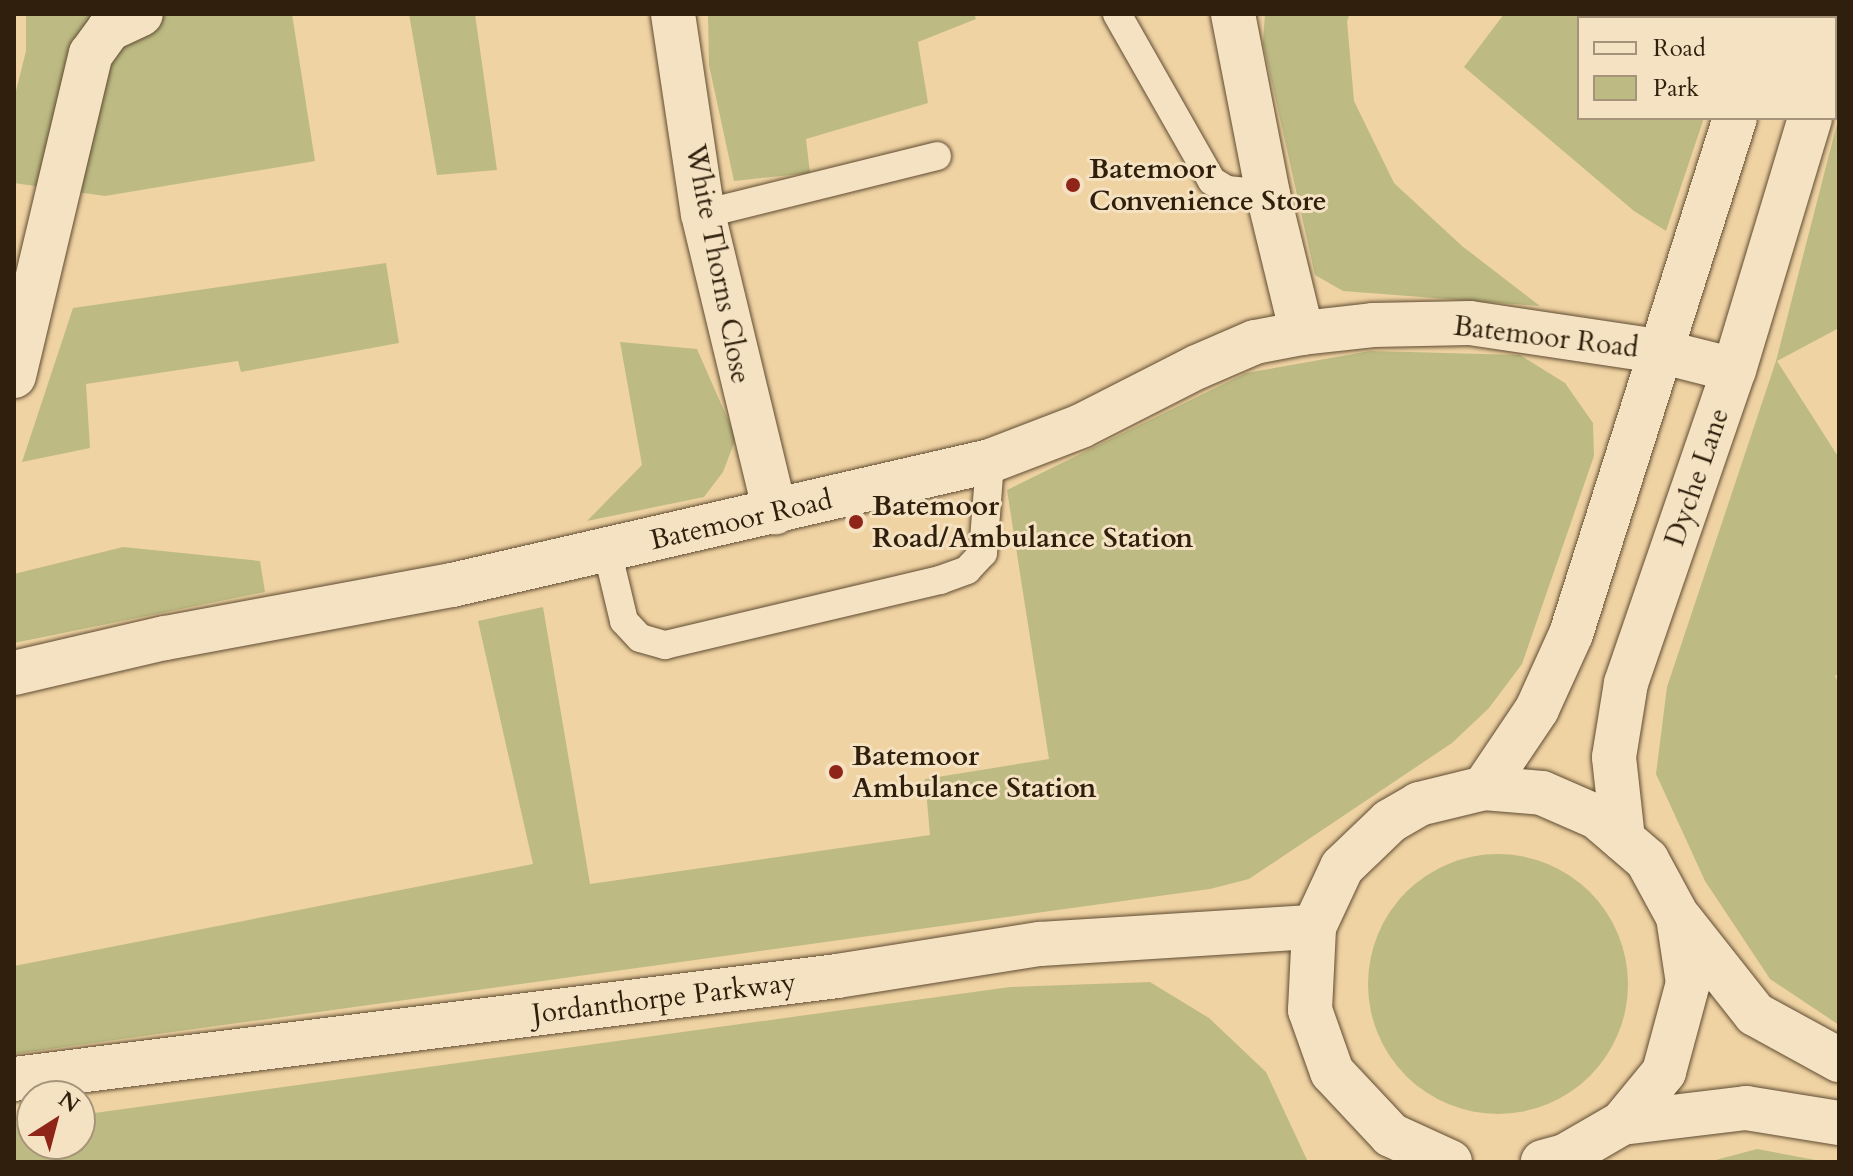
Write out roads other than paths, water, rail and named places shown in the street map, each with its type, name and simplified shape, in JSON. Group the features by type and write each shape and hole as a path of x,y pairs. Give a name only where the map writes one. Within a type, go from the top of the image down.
{"street":[{"path":"14,376 91,54 109,29 141,14"},
{"name":"White Thorns Close","path":"673,14 703,214 775,512"},
{"path":"1233,14 1268,194 1302,333"},
{"path":"1484,788 1537,709 1571,634 1734,120"},
{"name":"Dyche Lane","path":"1623,839 1614,757 1626,683 1734,370 1809,120"},
{"name":"Batemoor Road","path":"14,673 165,638 452,585 990,461 1081,426 1197,367 1255,342 1302,333 1373,325 1470,323 1663,352 1734,370"},
{"path":"1450,1162 1391,1135 1332,1072 1310,1010 1314,927 1342,867 1390,821 1419,804 1484,788 1542,793 1597,817 1647,860 1678,917 1755,1014 1839,1060"},
{"path":"1543,1162 1565,1156 1622,1123 1664,1072 1688,983 1678,917"},
{"name":"Jordanthorpe Parkway","path":"14,1079 837,976 1040,944 1314,927"},
{"path":"1622,1123 1746,1108 1839,1123"}],"lane":[{"path":"1117,14 1212,181 1227,190 1268,194"},
{"path":"703,214 937,156"},
{"path":"607,550 624,621 640,638 665,645 940,580 967,570 983,553 990,461"}],"place":[{"name":"Batemoor Convenience Store","path":"1073,185"},
{"name":"Batemoor Road/Ambulance Station","path":"856,522"},
{"name":"Batemoor Ambulance Station","path":"836,772"}]}
